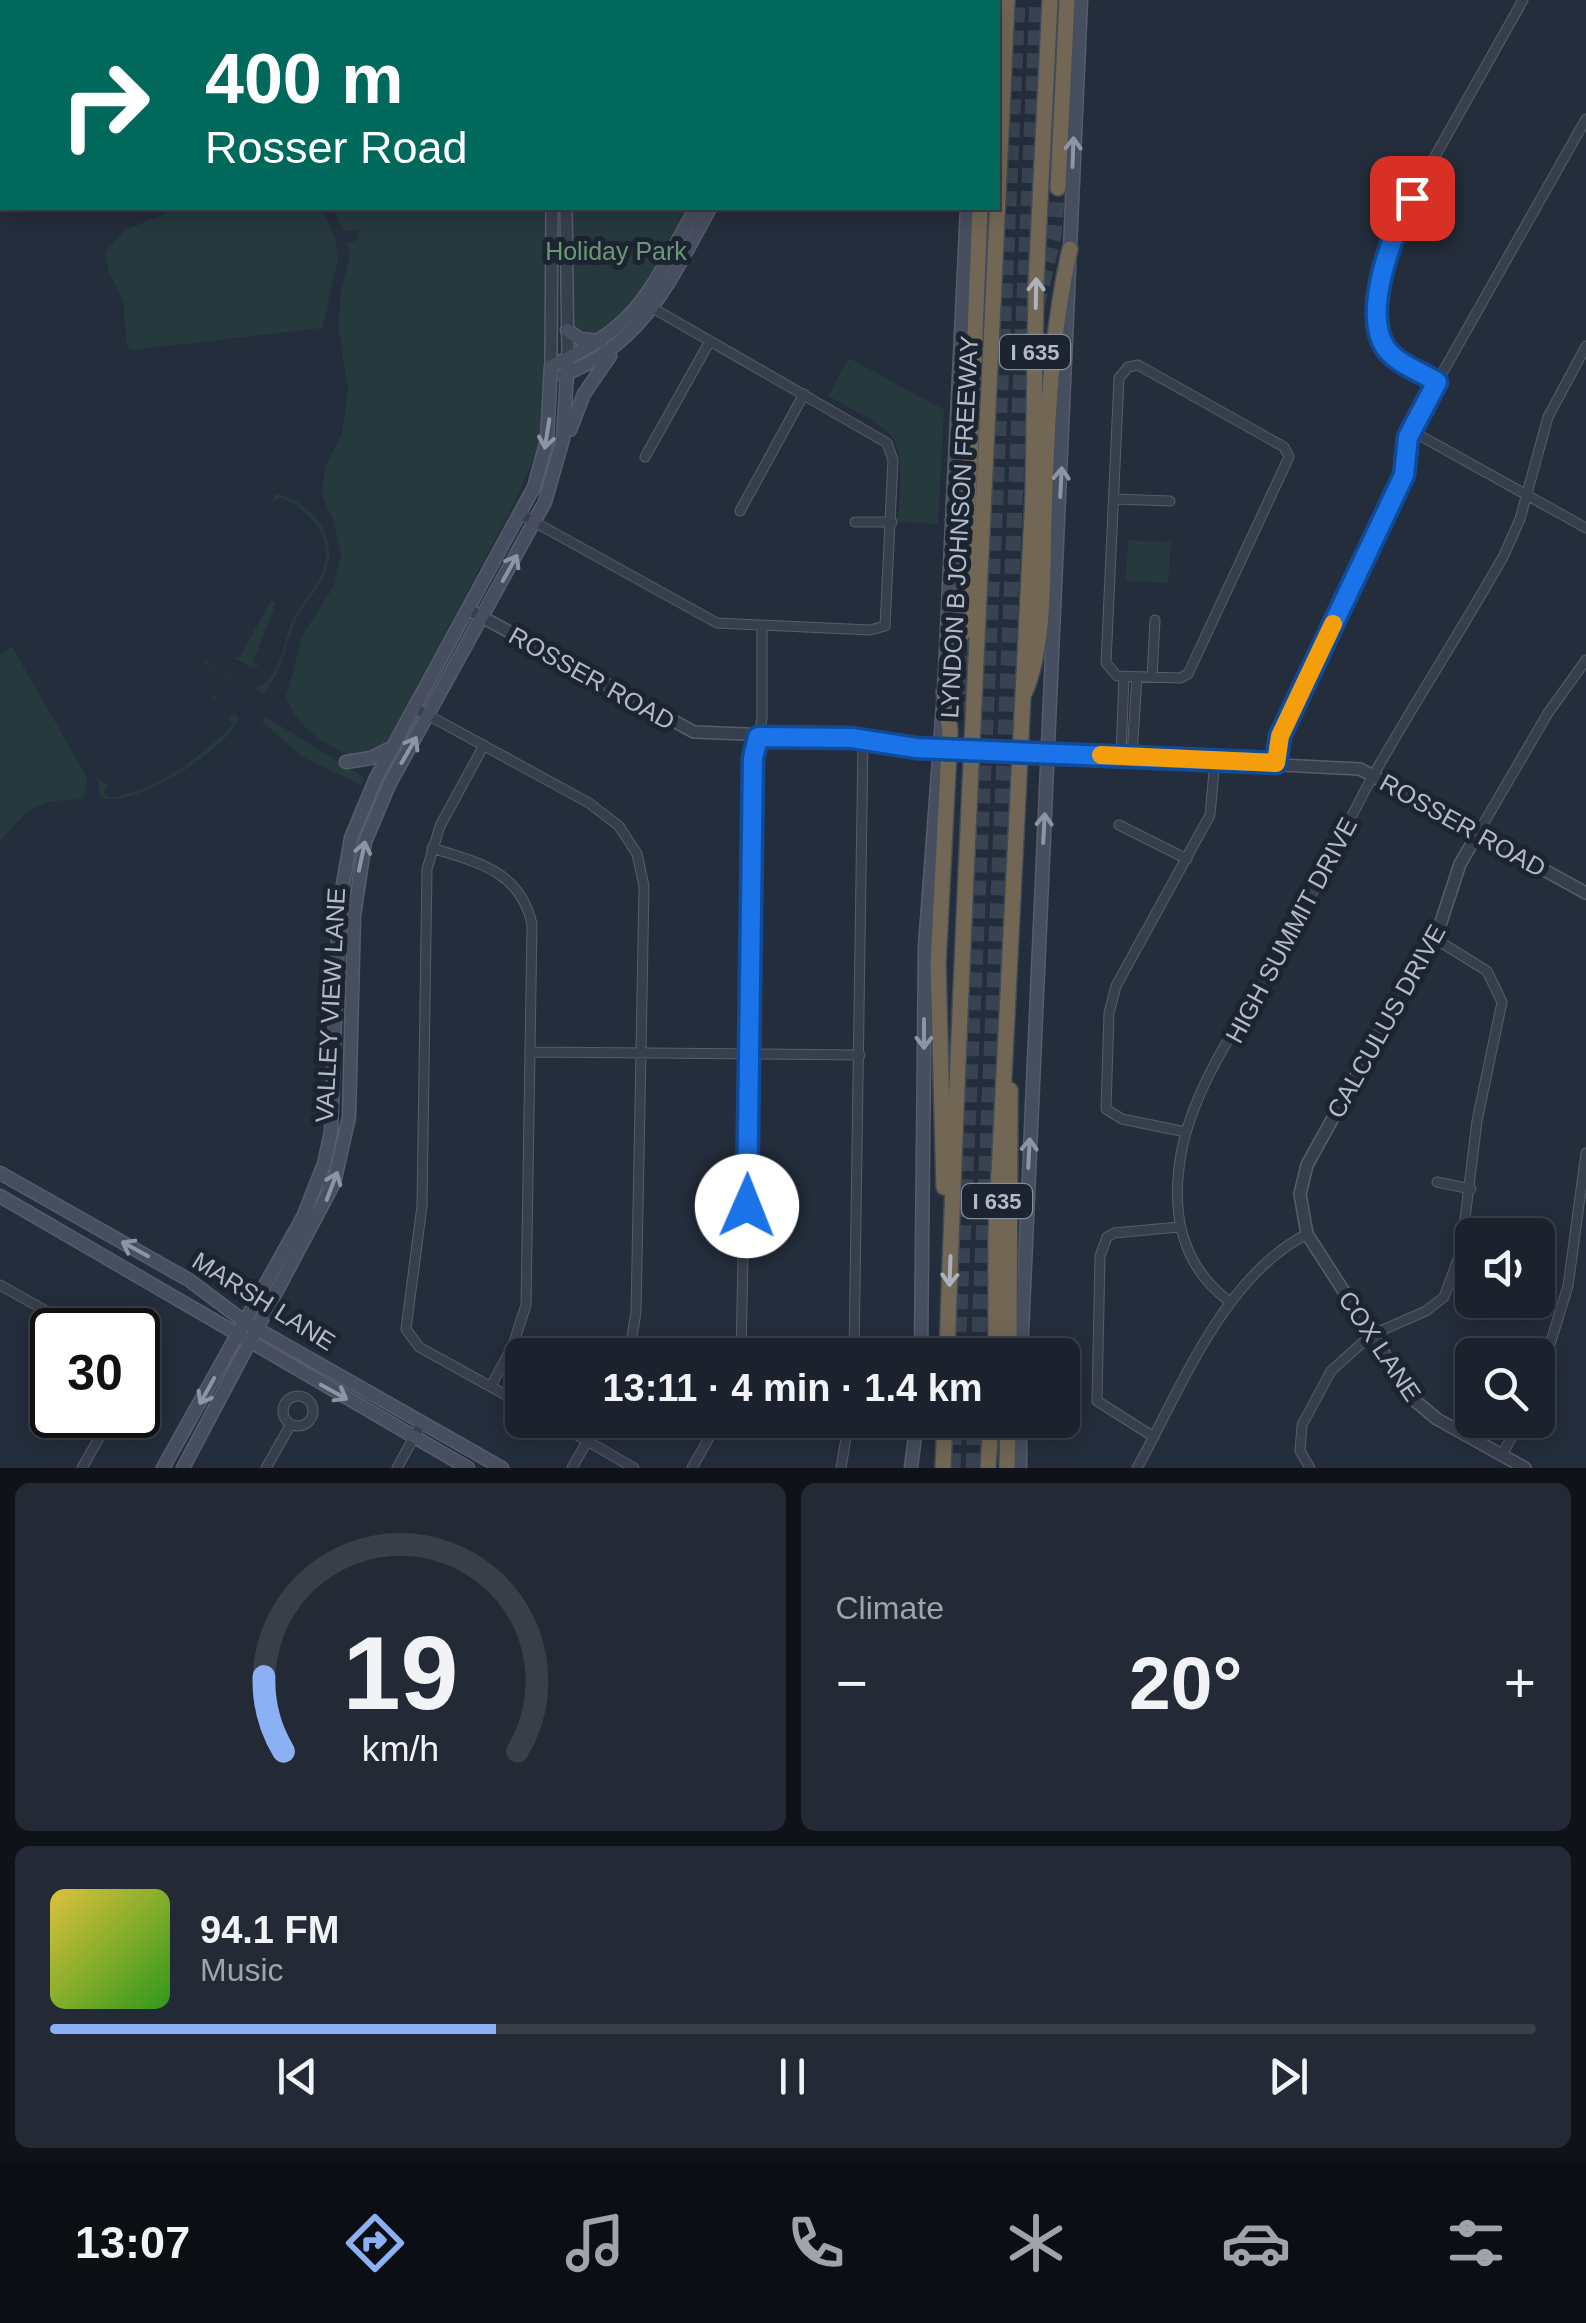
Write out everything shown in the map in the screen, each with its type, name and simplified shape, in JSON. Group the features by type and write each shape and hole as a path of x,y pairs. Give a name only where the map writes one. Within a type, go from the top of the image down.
{"highway":[{"name":"LYNDON B JOHNSON FREEWAY","path":"1000,121 1005,0"},
{"name":"I 635","path":"996,1338 996,1234 1033,496 1036,283 1050,0"},
{"path":"1058,188 1067,0"},
{"path":"962,633 980,210"},
{"name":"LYNDON B JOHNSON FREEWAY","path":"948,1338 958,1100 956,1030 972,801 996,210"},
{"path":"1020,705 1032,674 1051,379 1070,249"},
{"path":"944,692 950,730 939,1018 944,1194 952,1218"},
{"path":"1004,1046 1012,1112 1009,1338"},
{"path":"943,1468 944,1438"},
{"path":"988,1468 990,1438"},
{"path":"1007,1468 1008,1438"}],"main road":[{"path":"1022,1338 1081,0"},
{"path":"551,373 568,358 602,341 648,305 695,210"},
{"path":"560,450 584,394 648,305 709,210"},
{"name":"LYNDON B JOHNSON FREEWAY","path":"921,1338 925,947 944,692 967,210"},
{"path":"567,330 580,339 602,341"},
{"path":"551,373 568,374 618,346"},
{"name":"VALLEY VIEW LANE","path":"163,1468 251,1326 309,1221 345,1145 354,916 362,854 389,785 535,522 560,450 568,358"},
{"name":"VALLEY VIEW LANE","path":"309,1221 330,1142 338,926 346,860 369,794 520,514 540,467 551,373"},
{"path":"346,762 379,756 394,746"},
{"path":"336,1012 351,1013"},
{"path":"330,1142 345,1145"},
{"name":"MARSH LANE","path":"0,1173 189,1280 251,1326 502,1468"},
{"name":"MARSH LANE","path":"0,1196 466,1466"},
{"name":"VALLEY VIEW LANE","path":"183,1468 243,1340"},
{"path":"911,1468 915,1438"},
{"path":"1020,1438 1020,1468"},
{"path":"466,1466 471,1450"}],"street":[{"path":"1437,382 1384,346 1379,326 1384,258 1393,231 1523,0"},
{"path":"1276,763 1280,736 1404,475 1410,430 1586,119"},
{"path":"551,373 552,210"},
{"path":"566,210 568,358"},
{"path":"520,514 710,620 762,627 870,630 885,626 893,460 887,443 648,305"},
{"path":"645,458 710,341"},
{"name":"HIGH SUMMIT DRIVE","path":"1230,1302 1197,1271 1178,1226 1178,1179 1186,1132 1207,1084 1324,876 1374,776 1504,555 1548,418 1586,346"},
{"path":"1142,366 1288,452 1286,465 1188,674 1124,677 1112,674 1106,663 1119,378 1128,367 1142,366"},
{"path":"740,511 804,394"},
{"path":"1410,430 1586,528"},
{"path":"1114,500 1170,502"},
{"path":"855,522 892,522"},
{"name":"ROSSER ROAD","path":"469,610 682,728 758,737 864,739 926,748 1345,767 1374,776 1586,893"},
{"path":"1152,678 1155,620"},
{"path":"742,1338 753,758 758,737 762,627"},
{"name":"CALCULUS DRIVE","path":"1306,1234 1300,1194 1307,1165 1432,937 1460,864 1548,712 1586,660"},
{"path":"1124,677 1126,756"},
{"path":"1126,756 1136,677"},
{"path":"415,708 606,814 637,854 644,886 636,1312 632,1338"},
{"path":"854,1338 864,739"},
{"path":"484,744 432,848 424,891 422,1206 406,1329 419,1347 505,1394"},
{"path":"1186,1132 1111,1114 1104,1100 1112,1000 1210,815 1215,760"},
{"path":"1119,825 1186,859"},
{"path":"432,848 504,874 528,903 532,924 526,1305 513,1346 491,1386"},
{"path":"1310,1468 1299,1444 1306,1414 1339,1359 1371,1335 1426,1312 1444,1297 1461,1251 1477,1121 1502,1002 1487,970 1432,937"},
{"path":"532,1052 860,1055"},
{"path":"1552,1338 1568,1286 1586,1152"},
{"path":"1437,1182 1471,1189"},
{"path":"1154,1437 1096,1401 1100,1256 1106,1237 1114,1233 1178,1226"},
{"path":"1136,1468 1230,1302 1265,1261 1306,1234"},
{"name":"COX LANE","path":"1306,1234 1402,1385 1427,1412 1525,1468"},
{"path":"0,1285 41,1308"},
{"path":"398,1468 422,1423"},
{"path":"266,1468 291,1424"},
{"path":"82,1468 99,1438"},
{"path":"581,1438 634,1468"},
{"path":"572,1468 588,1438"},
{"path":"692,1468 708,1438"},
{"path":"841,1468 846,1438"},
{"path":"1502,1455 1511,1438"}],"green space":[{"path":"175,210 323,210 335,238 338,260 322,328 133,350 127,347 123,301 108,270 105,252 125,230"},
{"path":"334,210 546,210 546,380 541,442 513,506 386,744 366,759 317,738 299,720 286,697 303,634 334,586 341,554 322,496 325,467 342,434 348,390 339,331 340,295 350,255 347,244 358,239 359,230 344,231"},
{"name":"Holiday Park","path":"572,210 689,210 632,309 594,337 575,326"},
{"path":"849,358 944,410 938,524 898,522 900,470 895,441 873,421 828,396"},
{"path":"276,494 312,513 329,548 324,576 295,622 275,677 263,693 204,664 204,662 208,659 208,665 254,688 263,684 275,670 294,617 320,577 326,552 319,529 292,504 281,498 272,502"},
{"path":"1128,540 1171,542 1168,583 1126,581"},
{"path":"271,600 276,603 253,662 259,666 253,669 233,657 240,657"},
{"path":"12,647 87,777 84,799 36,807 0,842 0,655"},
{"path":"224,702 239,718 217,746 199,760 156,786 134,795 115,799 100,798 98,778 108,786 104,792 111,798 162,780 192,760 233,725 229,719 234,713"},
{"path":"266,717 365,778 361,785 304,758 262,722"}],"tunnel":[{"path":"959,1338 1018,0"},
{"path":"979,1338 1037,0"},
{"path":"1037,307 1054,236 1058,188"},
{"path":"963,633 971,713"},
{"path":"953,1468 954,1438"},
{"path":"973,1468 974,1438"}],"slow traffic":[{"path":"1101,755 1276,763 1280,736 1333,624"}],"route":[{"path":"747,1206 753,758 758,737 852,738 916,748 1276,763 1280,736 1404,475 1408,437 1437,382 1388,352 1379,326 1384,258 1393,231 1412,198"}]}
